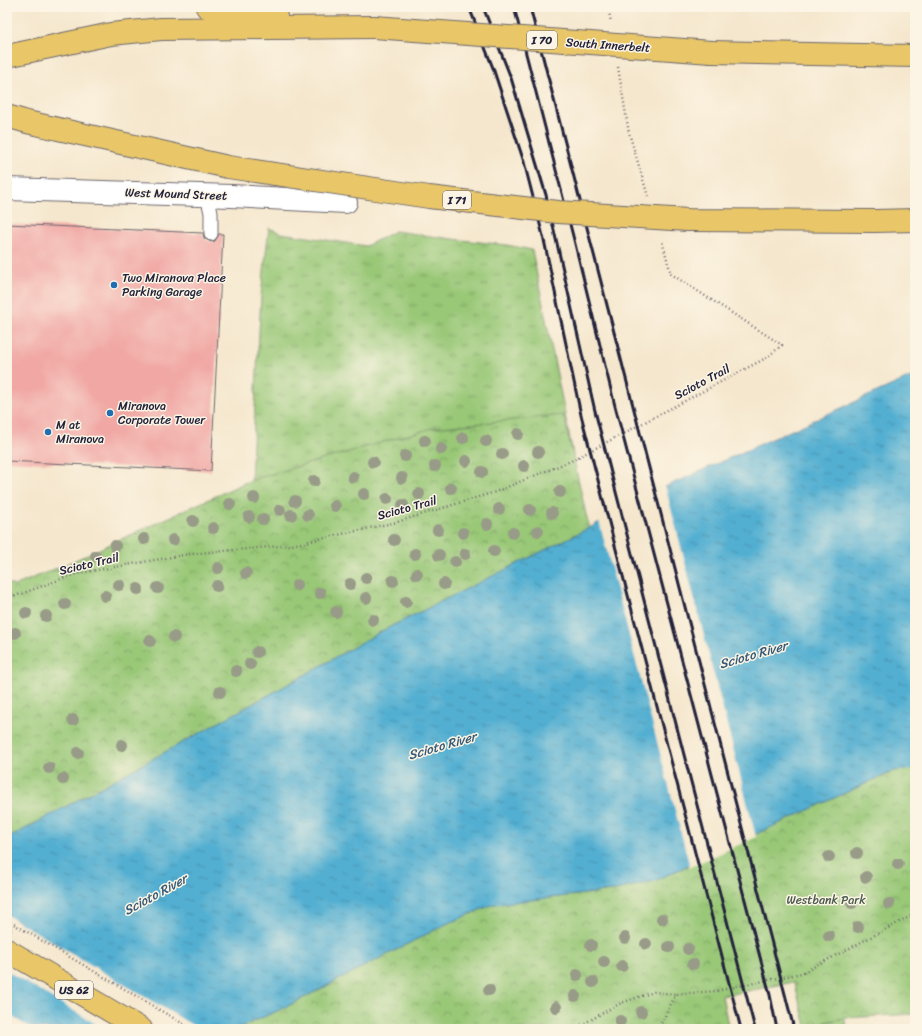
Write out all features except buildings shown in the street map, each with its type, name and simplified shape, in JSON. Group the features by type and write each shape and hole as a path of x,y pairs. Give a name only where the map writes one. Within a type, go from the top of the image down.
{"main road":[{"name":"South Innerbelt","path":"207,7 374,27 711,52 915,56"},
{"path":"7,56 111,34 162,29 374,27"},
{"name":"I 71","path":"7,116 27,122 228,167 429,197 558,212 688,220 915,220"},
{"name":"US 62","path":"7,950 141,1029"}],"street":[{"name":"West Mound Street","path":"7,189 207,195 346,202"}],"lane":[{"path":"207,195 211,213 211,234"}],"path":[{"name":"Scioto Trail","path":"7,599 75,574 189,554 292,544 396,522 496,492 573,460 766,358 782,345"},
{"path":"7,588 13,596"},
{"path":"574,1029 621,1003 654,992 676,994 716,991 802,973 915,914"},
{"path":"7,920 192,1029"},
{"path":"656,1029 662,1022 676,994"},
{"path":"7,1026 12,1029"}],"green space":[{"path":"269,228 281,233 366,246 395,231 507,245 532,250 573,454 20,584 251,480 261,296"},
{"path":"564,415 589,528 382,631 7,839 7,583 14,586 67,564 251,480 432,428"},
{"name":"Westbank Park","path":"915,769 915,1014 844,1018 806,1026 794,982 722,996 729,1029 236,1029 284,1008 444,925 494,904 612,891 654,881 893,771"},
{"path":"844,1018 848,1029 824,1029 822,1023"}],"water":[{"name":"Scioto River","path":"915,375 915,769 893,771 654,881 612,891 494,904 444,925 284,1008 236,1029 7,1029 7,839 382,631 589,528 658,490"}],"pier":[{"path":"665,485 756,837 690,867 599,521"},
{"path":"7,915 199,1029 104,1029 7,971"},
{"path":"7,1013 22,1023 34,1029 7,1029"}],"railway":[{"path":"469,7 493,68 524,162 544,240 581,415 741,1029"},
{"path":"483,7 511,78 546,195 595,411 755,1029"},
{"path":"514,7 615,406 770,995 777,1029"},
{"path":"530,7 794,1029"}],"place":[{"name":"Two Miranova Place Parking Garage","path":"114,285"},
{"name":"Miranova Corporate Tower","path":"110,413"},
{"name":"M at Miranova","path":"48,432"}]}
